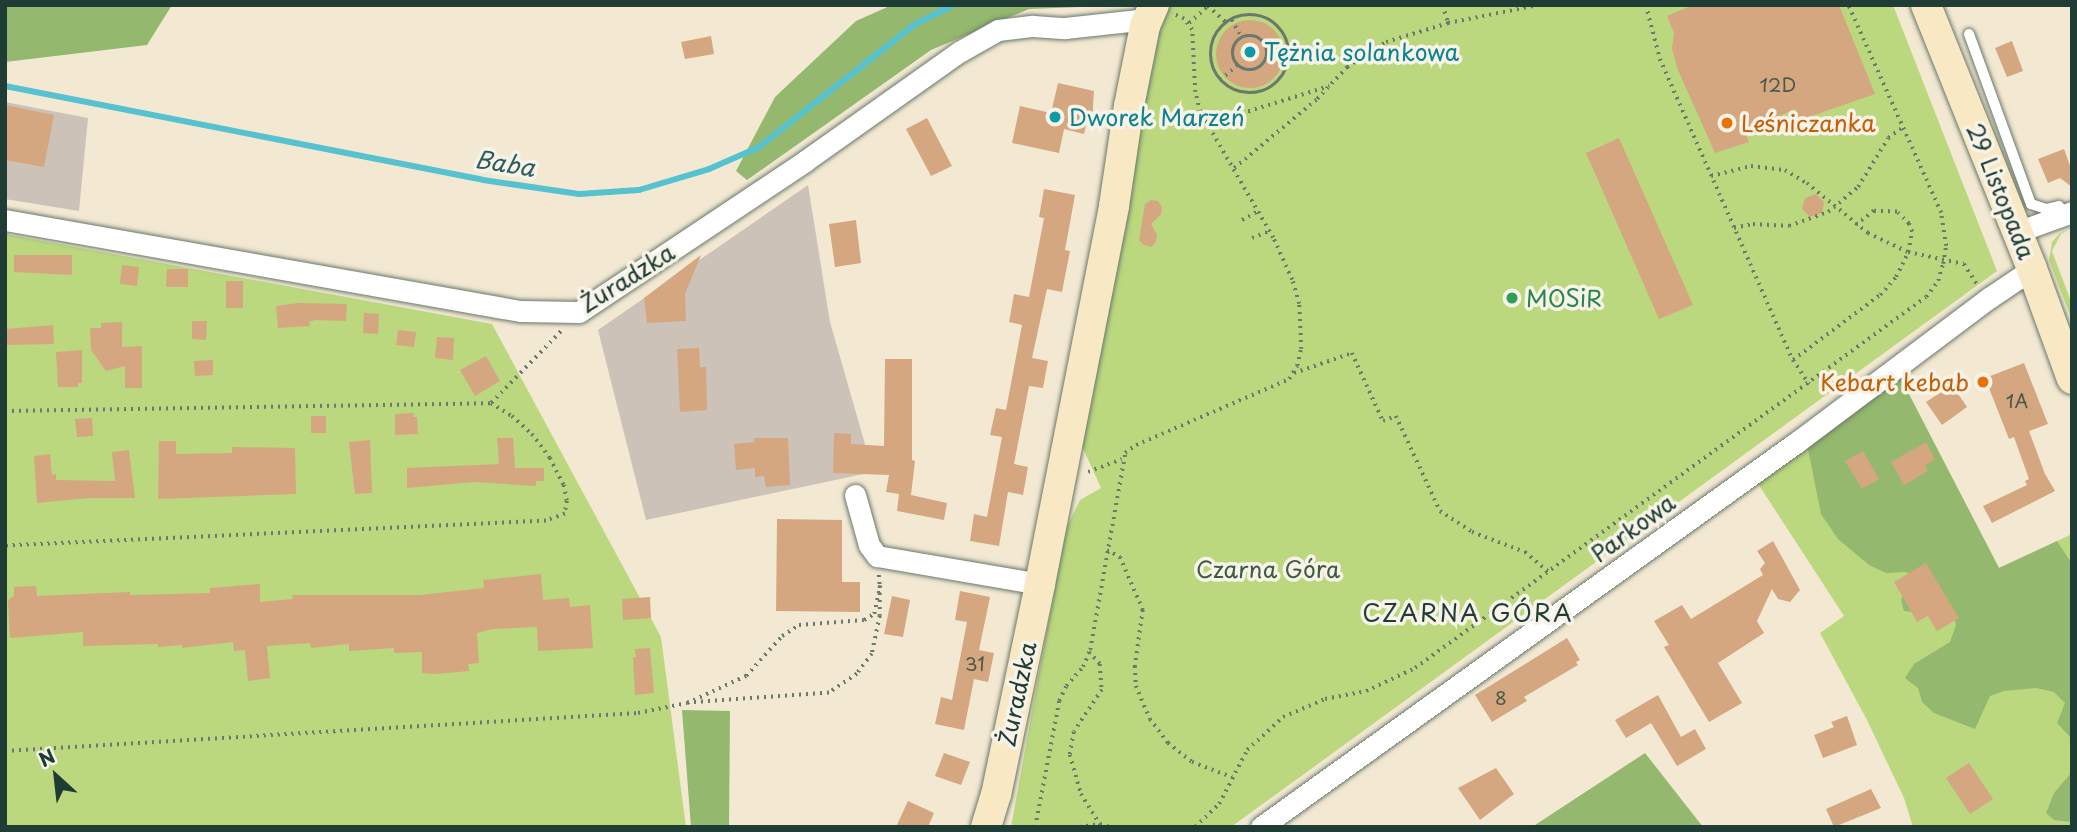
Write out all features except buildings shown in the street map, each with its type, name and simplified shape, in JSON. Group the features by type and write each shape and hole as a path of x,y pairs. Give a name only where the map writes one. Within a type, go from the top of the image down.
{"street":[{"name":"29 Listopada","path":"1926,5 2032,269 2072,379"},
{"name":"Żuradzka","path":"5,220 520,311 579,312 805,161 959,52 998,30 1033,26 1065,28 1139,20 1151,13"},
{"name":"Żuradzka","path":"985,826 996,795 1040,584 1114,206 1129,106 1151,13"},
{"path":"2017,232 2068,213"},
{"name":"Parkowa","path":"1261,827 1797,442 1978,306 2032,269"},
{"path":"855,495 869,545 877,556 1040,584"}],"lane":[{"path":"1969,34 2031,204 2046,209 2059,206 2068,213"}],"path":[{"path":"1443,5 1448,23"},
{"path":"1234,168 1347,67 1386,42 1448,23 1538,5"},
{"path":"1646,5 1660,59 1793,360 1809,384"},
{"path":"1195,827 1219,804 1247,750 1283,717 1325,699 1366,691 1415,668 1926,297 1938,281 1944,259 1945,230 1941,213 1848,5"},
{"path":"1189,23 1209,6 1227,23"},
{"path":"1151,13 1169,12 1189,23"},
{"path":"1251,15 1265,17 1276,24 1289,46 1286,72 1267,90 1242,93 1220,80 1211,57 1212,43 1232,20 1251,15"},
{"path":"1232,20 1242,38"},
{"path":"1189,23 1197,103 1284,259 1299,304 1301,349 1294,373"},
{"path":"1256,37 1267,48 1266,59 1259,68 1248,70 1238,65 1233,49 1242,38 1256,37"},
{"path":"1267,48 1289,46"},
{"path":"1220,80 1238,65"},
{"path":"1208,124 1330,85"},
{"path":"1734,228 1753,224 1789,226 1817,218 1858,187 1888,138 1903,128"},
{"path":"1711,176 1751,166 1785,170 1807,183 1868,233 1908,252 1964,264 1981,290"},
{"path":"1242,220 1258,211"},
{"path":"1793,360 1880,295 1896,277 1908,252 1912,232 1909,224 1897,212 1874,211 1856,225"},
{"path":"1252,239 1269,231"},
{"path":"491,403 579,312"},
{"path":"1035,827 1059,701 1089,652 1122,459 1130,448 1283,383 1294,373 1352,354 1383,421 1396,416 1440,511 1472,531 1525,552 1549,572"},
{"path":"5,411 491,403 512,416 550,458 564,485 568,501 565,514 546,521 5,546"},
{"path":"1083,474 1122,459"},
{"path":"1107,550 1120,557 1143,610 1136,645 1136,686 1150,719 1168,743 1192,762 1232,777"},
{"path":"5,751 638,713 687,703 829,694 857,674 872,654 880,615 877,556"},
{"path":"687,703 746,676 782,636 799,625 864,620 874,614 880,586"},
{"path":"1089,652 1100,664 1102,690 1074,732 1071,766 1081,794 1100,824"},
{"path":"1079,827 1100,824 1110,827"}],"shaded area":[{"path":"5,102 88,118 79,211 5,199"},
{"path":"808,185 830,322 873,472 646,520 598,330"}],"green space":[{"path":"5,5 172,5 147,45 5,62"},
{"path":"892,5 1132,5 1029,9 931,50 747,180 736,171 775,97 856,21"},
{"name":"Czarna Góra","path":"1166,5 1893,5 1997,271 1231,827 1011,827 1065,531 1080,500 1101,488 1082,446 1159,19"},
{"path":"2070,228 2061,234 2052,251 2072,304 2072,320 2049,260 2052,242 2059,234"},
{"path":"5,234 492,324 661,637 686,827 5,827"},
{"path":"1899,375 1999,568 2072,534 2072,827 1913,827 1904,798 1867,720 1820,633 1844,616 1755,479"},
{"path":"1899,375 1999,568 2057,541 2072,564 2072,739 2057,723 2065,703 2054,692 2036,688 2004,691 1990,696 1975,729 1934,713 1922,702 1918,688 1905,678 1914,664 1950,642 1956,625 1954,617 1904,611 1901,600 1912,576 1906,572 1886,573 1869,565 1838,539 1821,514 1807,444"},
{"path":"682,710 730,711 729,827 691,827"},
{"path":"1645,753 1703,827 1532,827"},
{"path":"2072,772 2072,822 2054,820 2046,813 2054,793"}],"waterway":[{"name":"Baba","path":"5,86 483,180 579,194 639,190 709,169 759,147 914,25 953,5"}],"place":[{"name":"Tężnia solankowa","path":"1250,52"},
{"name":"Dworek Marzeń","path":"1055,117"},
{"name":"Leśniczanka","path":"1727,123"},
{"name":"MOSiR","path":"1512,298"},
{"name":"Kebart kebab","path":"1983,382"}],"district":[{"name":"CZARNA GÓRA","path":"1468,613"}]}
